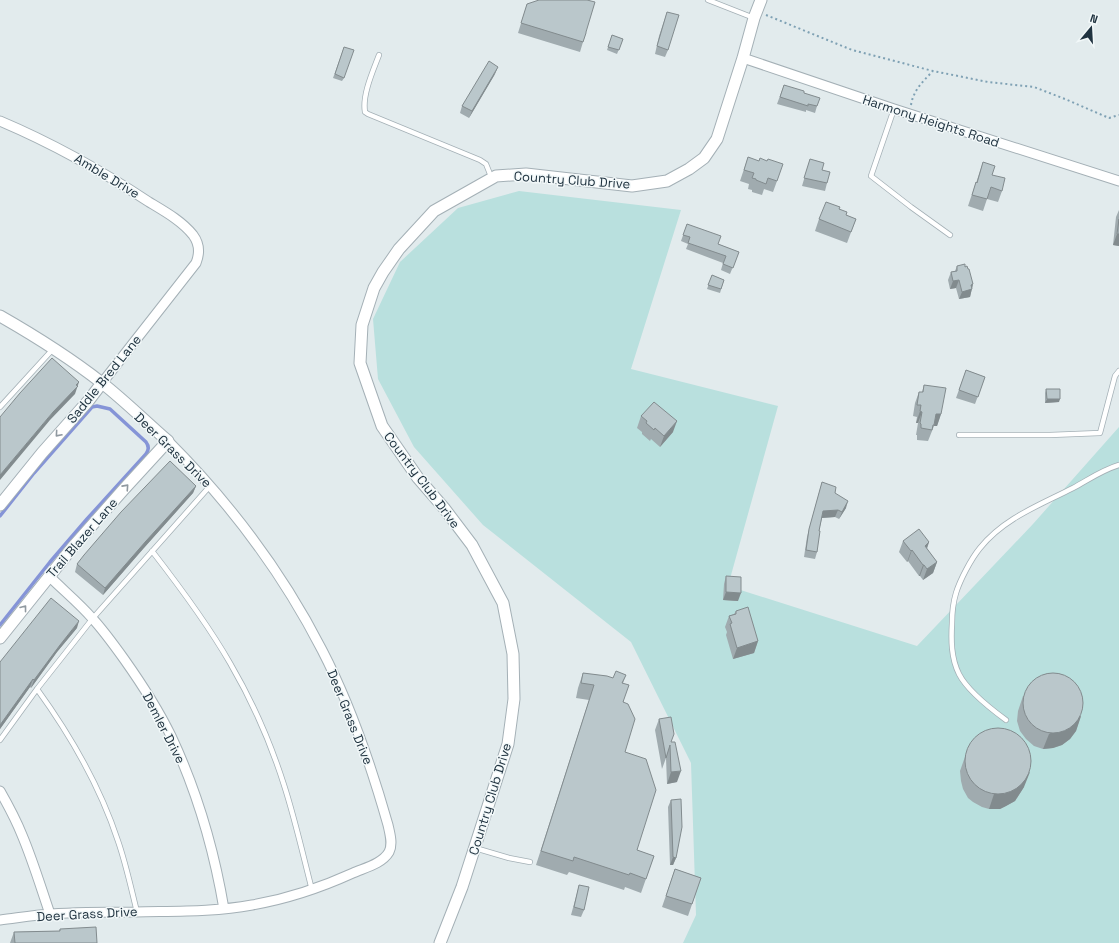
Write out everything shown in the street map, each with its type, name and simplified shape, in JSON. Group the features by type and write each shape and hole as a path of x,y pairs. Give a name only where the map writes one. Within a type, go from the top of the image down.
{"street":[{"name":"Country Club Drive","path":"440,943 462,887 508,744 514,699 513,654 503,603 472,546 444,508 418,478 382,426 360,363 362,326 374,288 399,249 434,211 496,176 526,174 632,186 666,181 689,169 704,158 717,139 761,0"},
{"name":"Harmony Heights Road","path":"743,58 894,109 1119,181"},
{"name":"Amble Drive","path":"0,121 71,155 127,187 183,225 196,239 199,249"},
{"name":"Saddle Bred Lane","path":"0,505 37,458 89,400 193,268 198,259 199,249"},
{"name":"Deer Grass Drive","path":"0,316 54,348 102,383 168,441 210,485 233,512 301,610 323,651 345,699 359,735 388,825 391,844 389,852 384,859 312,890 269,902 224,909 50,914 0,920"},
{"name":"Trail Blazer Lane","path":"0,638 72,548 168,441"},
{"name":"Demler Drive","path":"49,576 93,618 114,645 142,685 171,736 206,830 217,871 224,909"},
{"path":"0,791 16,819 23,836 50,914"}],"lane":[{"path":"708,0 756,15"},
{"path":"379,55 368,86 365,100 365,112 480,160 486,164 492,179"},
{"path":"894,109 871,176 950,235"},
{"path":"0,407 54,348"},
{"path":"959,435 1050,436 1100,433 1116,376 1119,371"},
{"path":"1006,720 993,711 970,689 959,674 953,657 950,637 952,614 955,595 962,579 979,549 992,535 1014,517 1073,488 1106,469 1119,465"},
{"path":"0,740 36,689 93,618 210,485"},
{"path":"152,551 182,590 216,640 230,663 259,721 272,752 292,809 312,890"},
{"path":"36,689 56,716 91,775 99,792 118,841 137,912"},
{"path":"475,848 509,858 530,862"}],"path":[{"path":"756,15 781,20 852,50 933,71 988,82 1034,87 1065,98 1109,118 1119,115"},
{"path":"910,114 912,98 922,82 933,71"}],"shaded area":[{"path":"519,191 681,210 631,369 778,406 728,586 917,646 1033,524 1119,427 1119,943 683,943 696,915 691,763 631,642 483,525 414,447 378,379 373,319 400,262 458,208"}],"building":[{"path":"539,0 587,0 595,2 583,42 521,23 527,4"},
{"path":"667,12 679,15 668,50 657,46"},
{"path":"612,35 623,39 619,50 608,47"},
{"path":"344,47 354,50 344,78 335,74"},
{"path":"489,61 498,67 472,111 462,106"},
{"path":"784,85 820,98 817,106 808,104 808,106 780,97"},
{"path":"748,157 759,161 760,158 767,161 768,159 783,164 777,181 768,178 766,184 752,178 754,173 744,170"},
{"path":"810,159 824,163 822,170 830,172 827,183 804,178"},
{"path":"983,162 995,166 992,175 1005,178 1002,191 991,187 987,199 972,195"},
{"path":"826,202 840,207 839,209 847,212 846,215 856,219 851,232 819,219"},
{"path":"1119,219 1119,234 1117,234"},
{"path":"687,224 721,236 718,244 739,252 733,268 723,264 726,256 688,243 690,237 683,235"},
{"path":"965,264 965,267 967,266 969,269 973,284 971,285 972,289 962,292 959,280 953,281 951,272 957,271 957,266"},
{"path":"712,275 724,280 721,289 708,285"},
{"path":"52,358 79,382 76,385 78,386 53,412 0,475 0,417"},
{"path":"966,370 985,377 978,397 959,390"},
{"path":"924,385 946,388 941,414 936,414 932,430 921,428 920,423 922,412 920,411 921,405 917,405 919,392 923,392"},
{"path":"1046,389 1060,389 1060,399 1047,399"},
{"path":"654,402 677,421 664,436 655,428 654,430 641,416"},
{"path":"170,461 196,486 105,588 77,564 121,512"},
{"path":"822,482 836,487 835,493 848,501 842,512 838,510 823,511 817,552 806,550 809,529"},
{"path":"919,529 929,542 925,546 937,562 927,569 903,541"},
{"path":"726,576 741,577 741,593 726,592"},
{"path":"51,598 79,621 34,680 33,679 0,725 0,662"},
{"path":"748,607 758,641 737,648 730,624 732,623 729,616 736,614 736,611"},
{"path":"616,671 626,675 622,683 629,685 623,702 628,704 635,719 625,752 646,759 656,790 637,850 654,856 646,879 574,857 573,861 541,851 594,685 581,683 583,673 613,678"},
{"path":"1047,673 1059,673 1070,678 1078,686 1083,697 1081,715 1070,728 1059,733 1047,733 1036,728 1028,720 1023,709 1023,697 1028,686 1036,678"},
{"path":"671,717 674,734 671,742 675,742 681,771 671,772 670,745 666,758 659,719"},
{"path":"998,728 1010,731 1021,738 1028,749 1031,761 1028,773 1021,784 1010,791 998,794 986,791 975,784 968,773 965,761 968,749 975,738 986,731"},
{"path":"681,799 682,827 676,858 673,857 671,800"},
{"path":"675,869 701,878 692,904 666,896"},
{"path":"579,885 589,887 584,910 574,907"},
{"path":"96,927 97,943 15,943 14,932 60,931 60,929"}],"waterway":[{"path":"0,516 34,473 92,407 97,406 110,409 147,444 148,451 146,454 50,562 0,625"}]}
